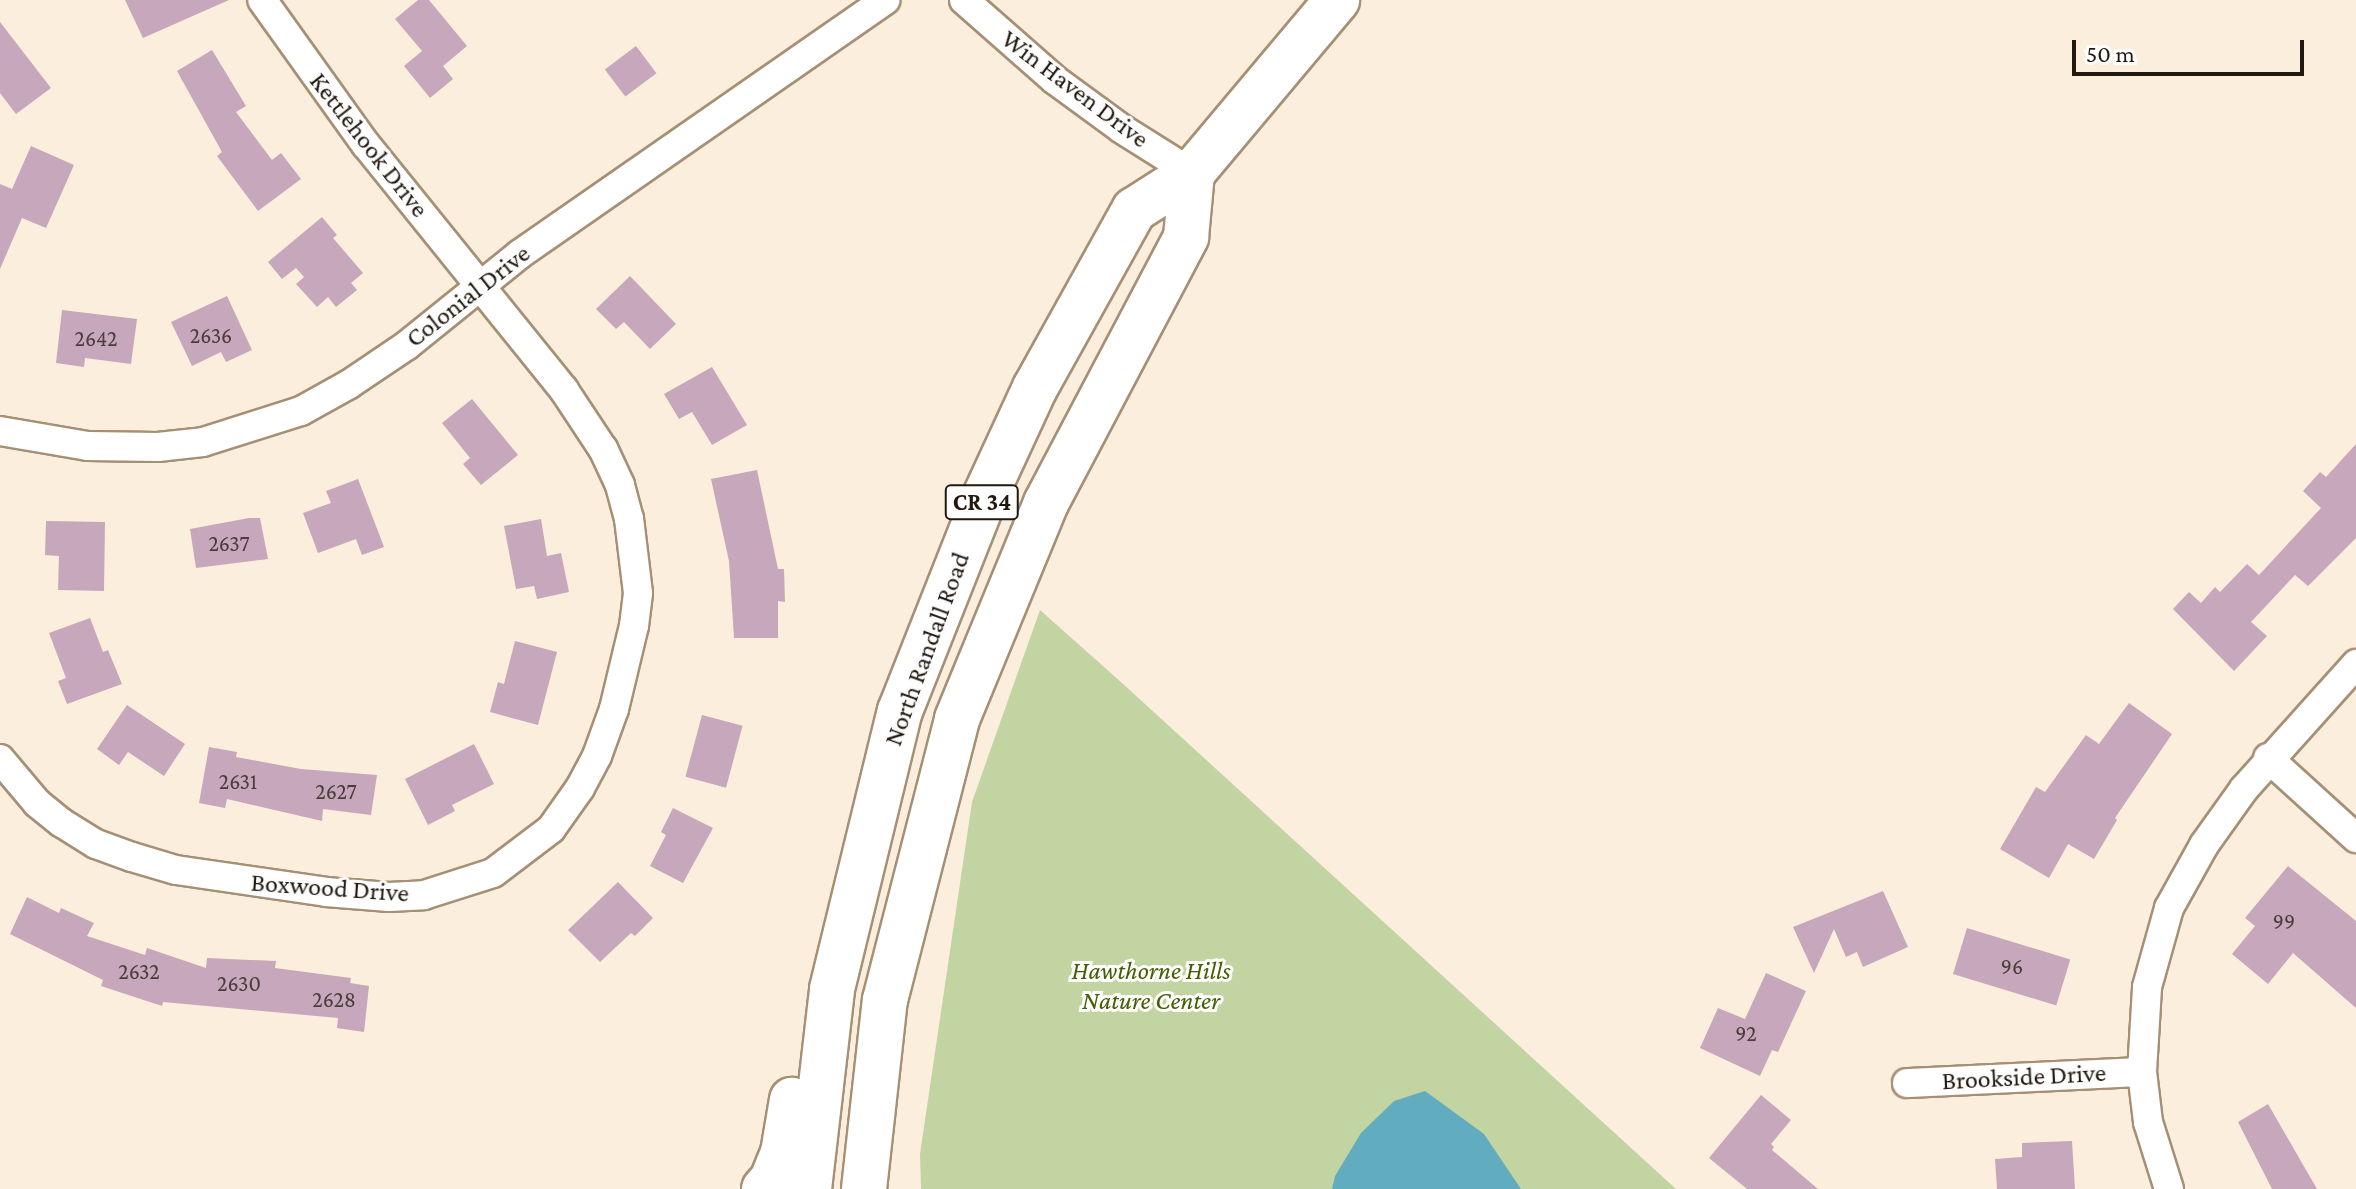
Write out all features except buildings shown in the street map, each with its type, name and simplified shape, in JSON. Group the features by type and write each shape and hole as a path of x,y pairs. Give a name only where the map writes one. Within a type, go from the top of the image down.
{"main road":[{"name":"North Randall Road","path":"809,1189 832,989 900,711 985,496 1035,388 1134,210 1192,173 1337,0"},
{"name":"North Randall Road","path":"864,1189 885,1000 957,719 1046,503 1186,237 1192,173"},
{"path":"764,1189 772,1180 783,1153 815,957 859,879"}],"street":[{"name":"Kettlehook Drive","path":"262,0 366,145 480,286"},
{"name":"Colonial Drive","path":"0,431 88,446 158,447 203,442 251,430 301,411 348,385 406,346 547,235 885,0"},
{"name":"Win Haven Drive","path":"964,0 1055,80 1122,129 1192,173"},
{"name":"Boxwood Drive","path":"0,759 37,803 96,844 176,870 326,892 389,897 424,895 464,885 493,873 551,829 580,788 597,756 614,709 634,626 636,556 620,485 597,438 564,390 480,286"},
{"name":"Brookside Drive","path":"2169,1189 2148,1122 2142,1072 2147,987 2169,908 2204,845 2268,758 2356,664"},
{"path":"2268,758 2356,838"},
{"name":"Brookside Drive","path":"1907,1083 2142,1072"}],"green space":[{"name":"Hawthorne Hills Nature Center","path":"1040,610 1676,1189 921,1189 920,1154 972,802"}],"water":[{"path":"1425,1091 1484,1134 1521,1189 1332,1189 1335,1176 1361,1133 1394,1101"}]}
